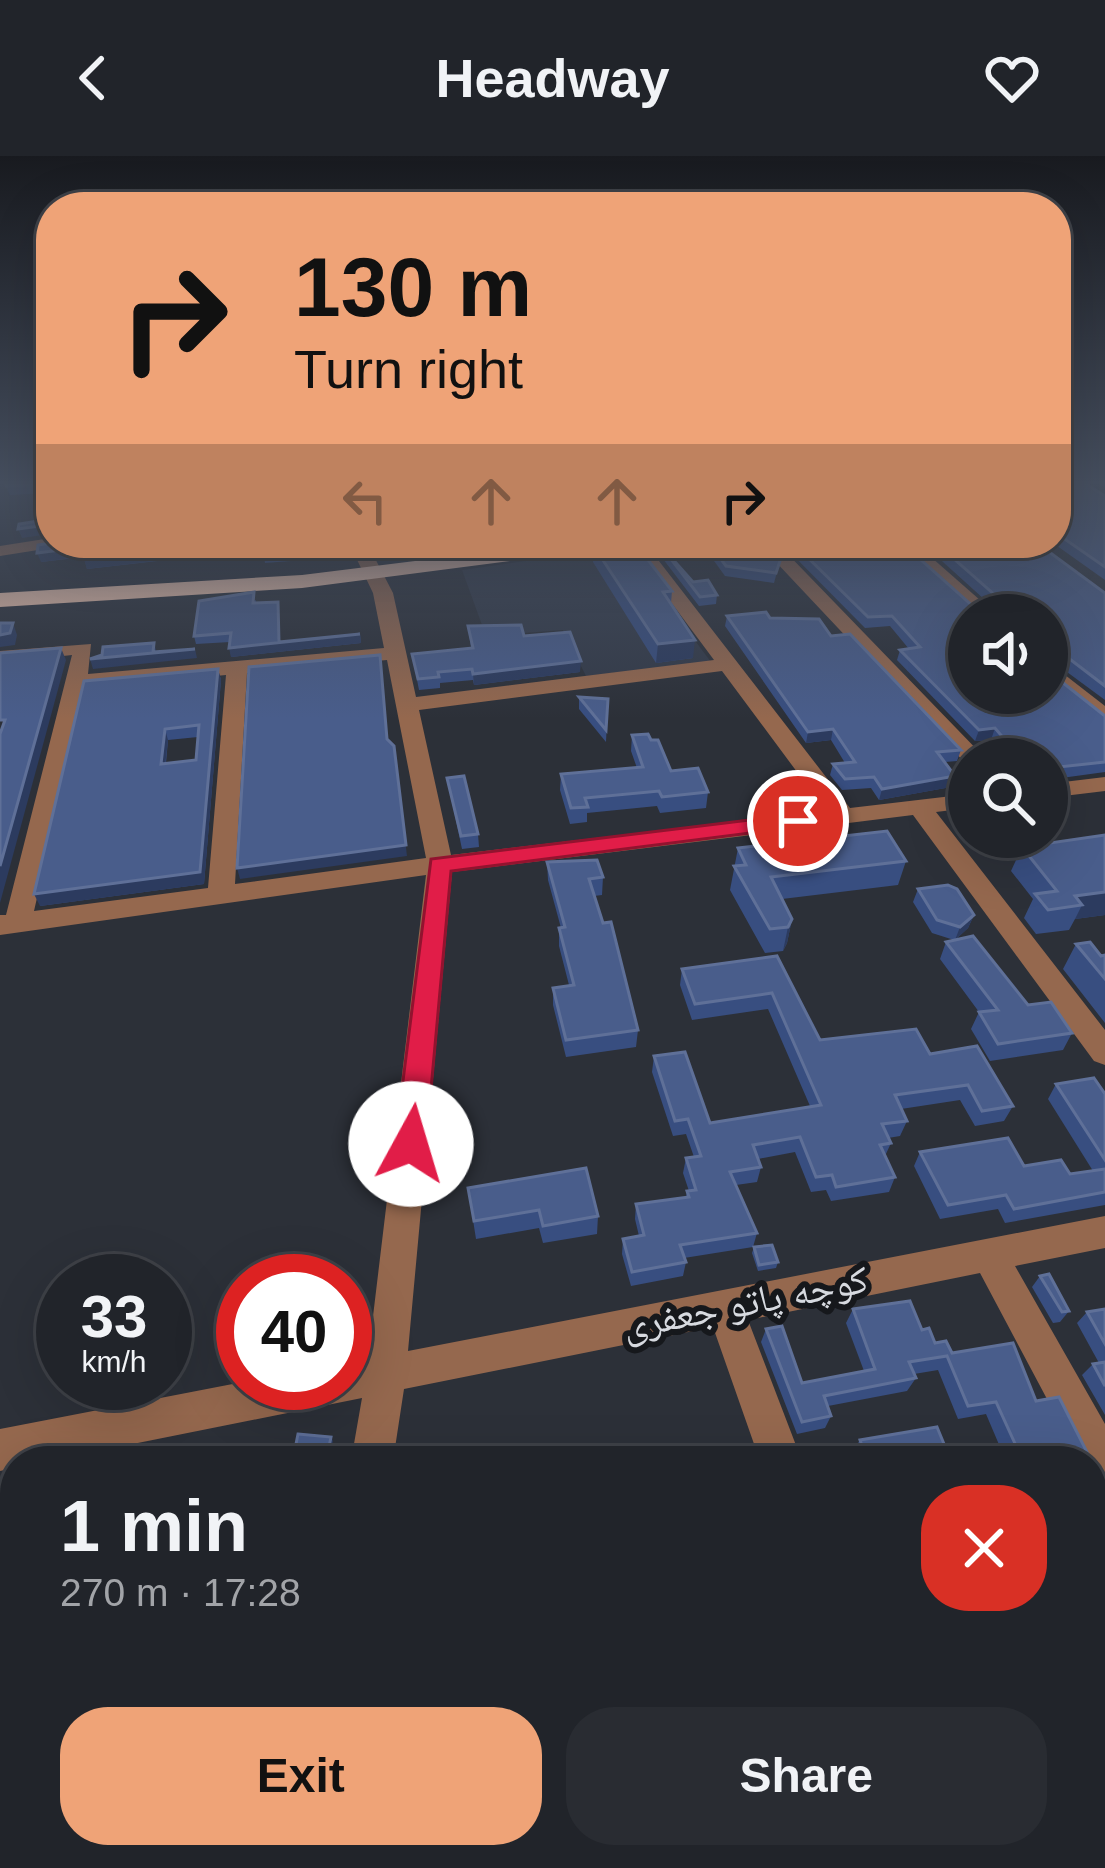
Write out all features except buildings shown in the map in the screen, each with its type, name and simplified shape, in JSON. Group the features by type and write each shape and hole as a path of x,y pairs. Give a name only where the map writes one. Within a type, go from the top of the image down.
{"highway":[{"path":"0,588 208,579 367,561"},
{"path":"0,600 206,591 367,561"}],"street":[{"path":"649,560 843,816"},
{"path":"782,560 954,738"},
{"path":"923,560 963,594"},
{"path":"367,561 395,653 440,865 386,1376 374,1446"},
{"path":"0,657 84,648 9,923 948,804"},
{"path":"76,682 395,653"},
{"path":"406,705 728,664"},
{"path":"221,895 237,665"},
{"path":"1068,686 1105,718"},
{"path":"1068,788 1105,784"},
{"path":"919,807 1105,1053"},
{"name":"کوچه پاتو جعفری","path":"72,1446 724,1305 1105,1232"},
{"path":"989,1254 1095,1446"},
{"path":"724,1305 776,1446"}],"shaded area":[{"path":"534,560 635,560 711,662 586,676 563,630 486,636 462,570"}],"route":[{"path":"411,1144 440,865 798,821"}]}
